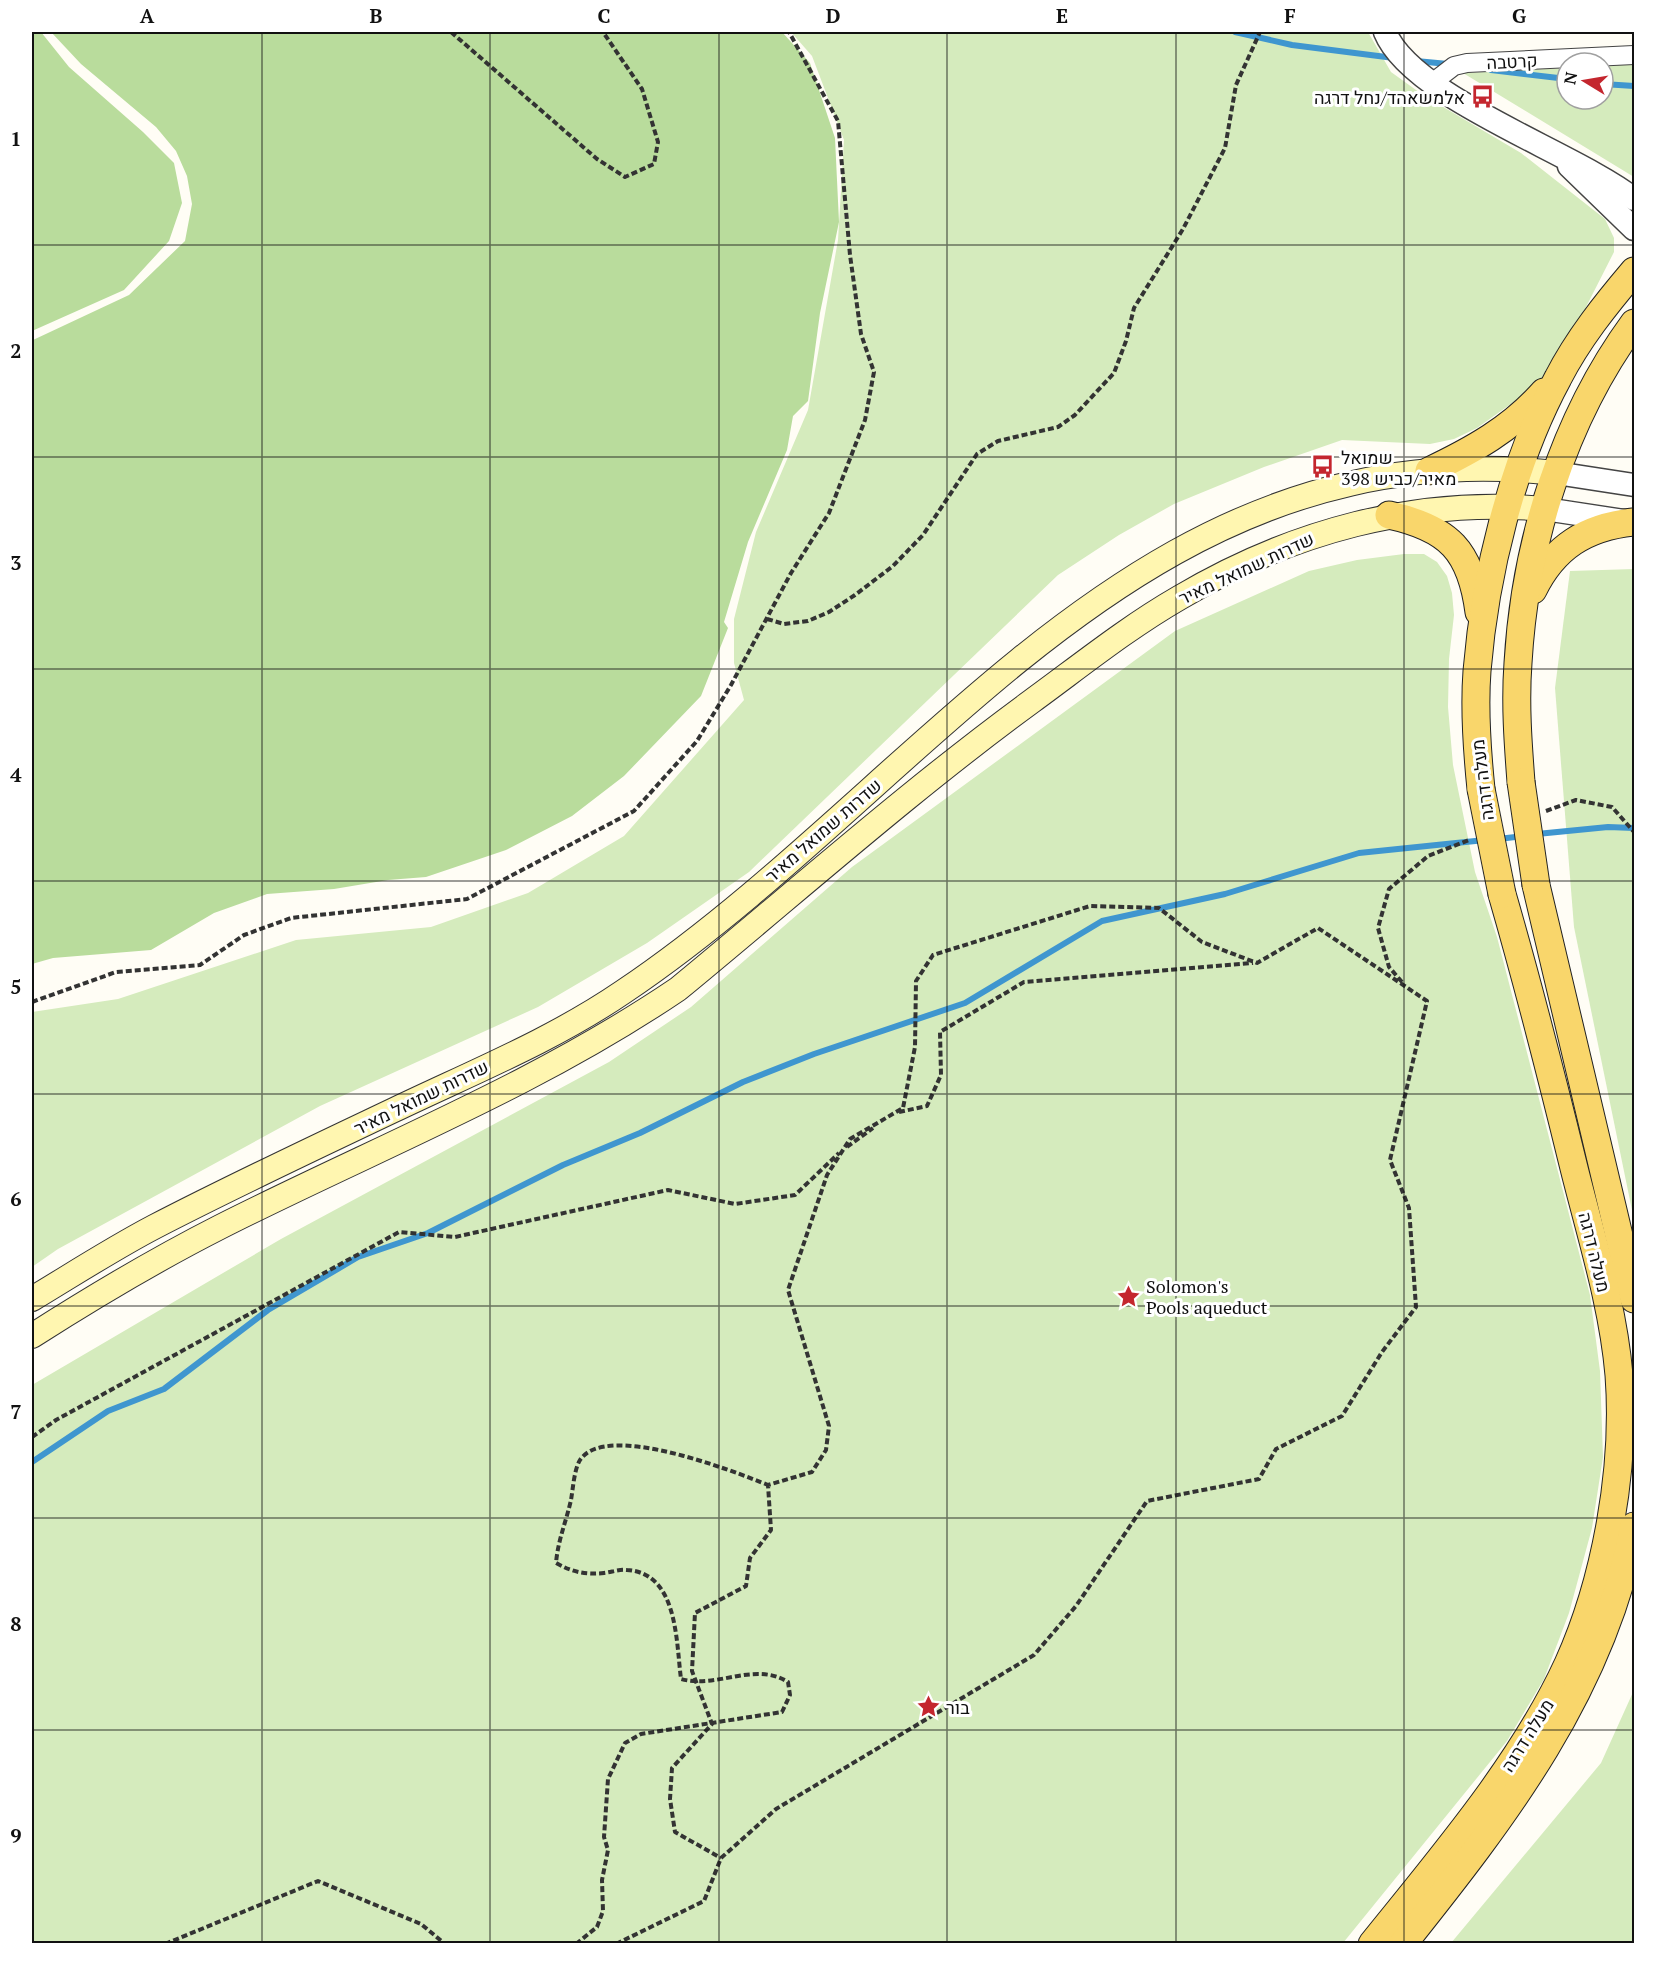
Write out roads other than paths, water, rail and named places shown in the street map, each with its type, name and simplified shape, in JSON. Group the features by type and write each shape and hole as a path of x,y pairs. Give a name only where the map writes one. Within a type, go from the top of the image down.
{"main road":[{"path":"1429,471 1474,450 1508,428 1557,378 1596,318 1635,271"},
{"name":"מעלה דרגה","path":"1635,323 1596,380 1574,425 1556,473 1545,509 1522,613 1517,708 1521,782 1536,885 1635,1299"},
{"name":"מעלה דרגה","path":"1372,1944 1491,1791 1523,1746 1548,1704 1568,1663 1587,1614 1604,1552 1616,1482 1620,1425 1618,1374 1607,1301 1537,1018 1502,894 1481,789 1476,734 1477,672 1481,631 1496,548 1520,469 1557,378"},
{"name":"שדרות שמואל מאיר","path":"32,1299 150,1229 529,1045 622,993 745,898 1036,645 1130,578 1214,532 1277,504 1334,488 1429,471 1479,468 1556,473"},
{"name":"שדרות שמואל מאיר","path":"32,1336 166,1255 497,1095 635,1018 687,982 982,737 1101,650 1178,598 1272,552 1322,532 1389,515 1473,506 1545,509"},
{"path":"1389,515 1433,528 1454,545 1472,577 1481,631"},
{"path":"1522,613 1550,561 1567,544 1585,533 1610,525 1634,523"},
{"name":"מעלה דרגה","path":"1403,1944 1524,1785 1563,1723 1600,1642 1628,1561 1635,1526"}],"street":[{"path":"1385,32 1398,53 1432,83 1553,151 1592,170 1635,199"},
{"name":"קרטבה","path":"1432,83 1454,66 1467,63 1635,55"},
{"path":"1553,151 1635,229"},
{"name":"שדרות שמואל מאיר","path":"1556,473 1635,485"},
{"name":"שדרות שמואל מאיר","path":"1545,509 1634,523"}],"waterway":[{"path":"1235,32 1292,45 1394,58"},
{"path":"1416,61 1448,64"},
{"path":"1491,70 1555,78"},
{"path":"1615,85 1634,86"},
{"path":"1537,834 1608,827 1634,828"},
{"path":"1498,839 1524,836"},
{"path":"32,1462 108,1411 164,1389 268,1310 358,1257 428,1233 563,1165 640,1133 743,1082 814,1054 965,1003 1102,921 1225,894 1359,853 1485,840"}],"place":[{"name":"אלמשאהד/נחל דרגה","path":"1483,97"},
{"name":"שמואל מאיר/כביש 398","path":"1323,467"},
{"name":"Solomon's Pools aqueduct","path":"1128,1296"},
{"name":"בור","path":"928,1707"}]}
